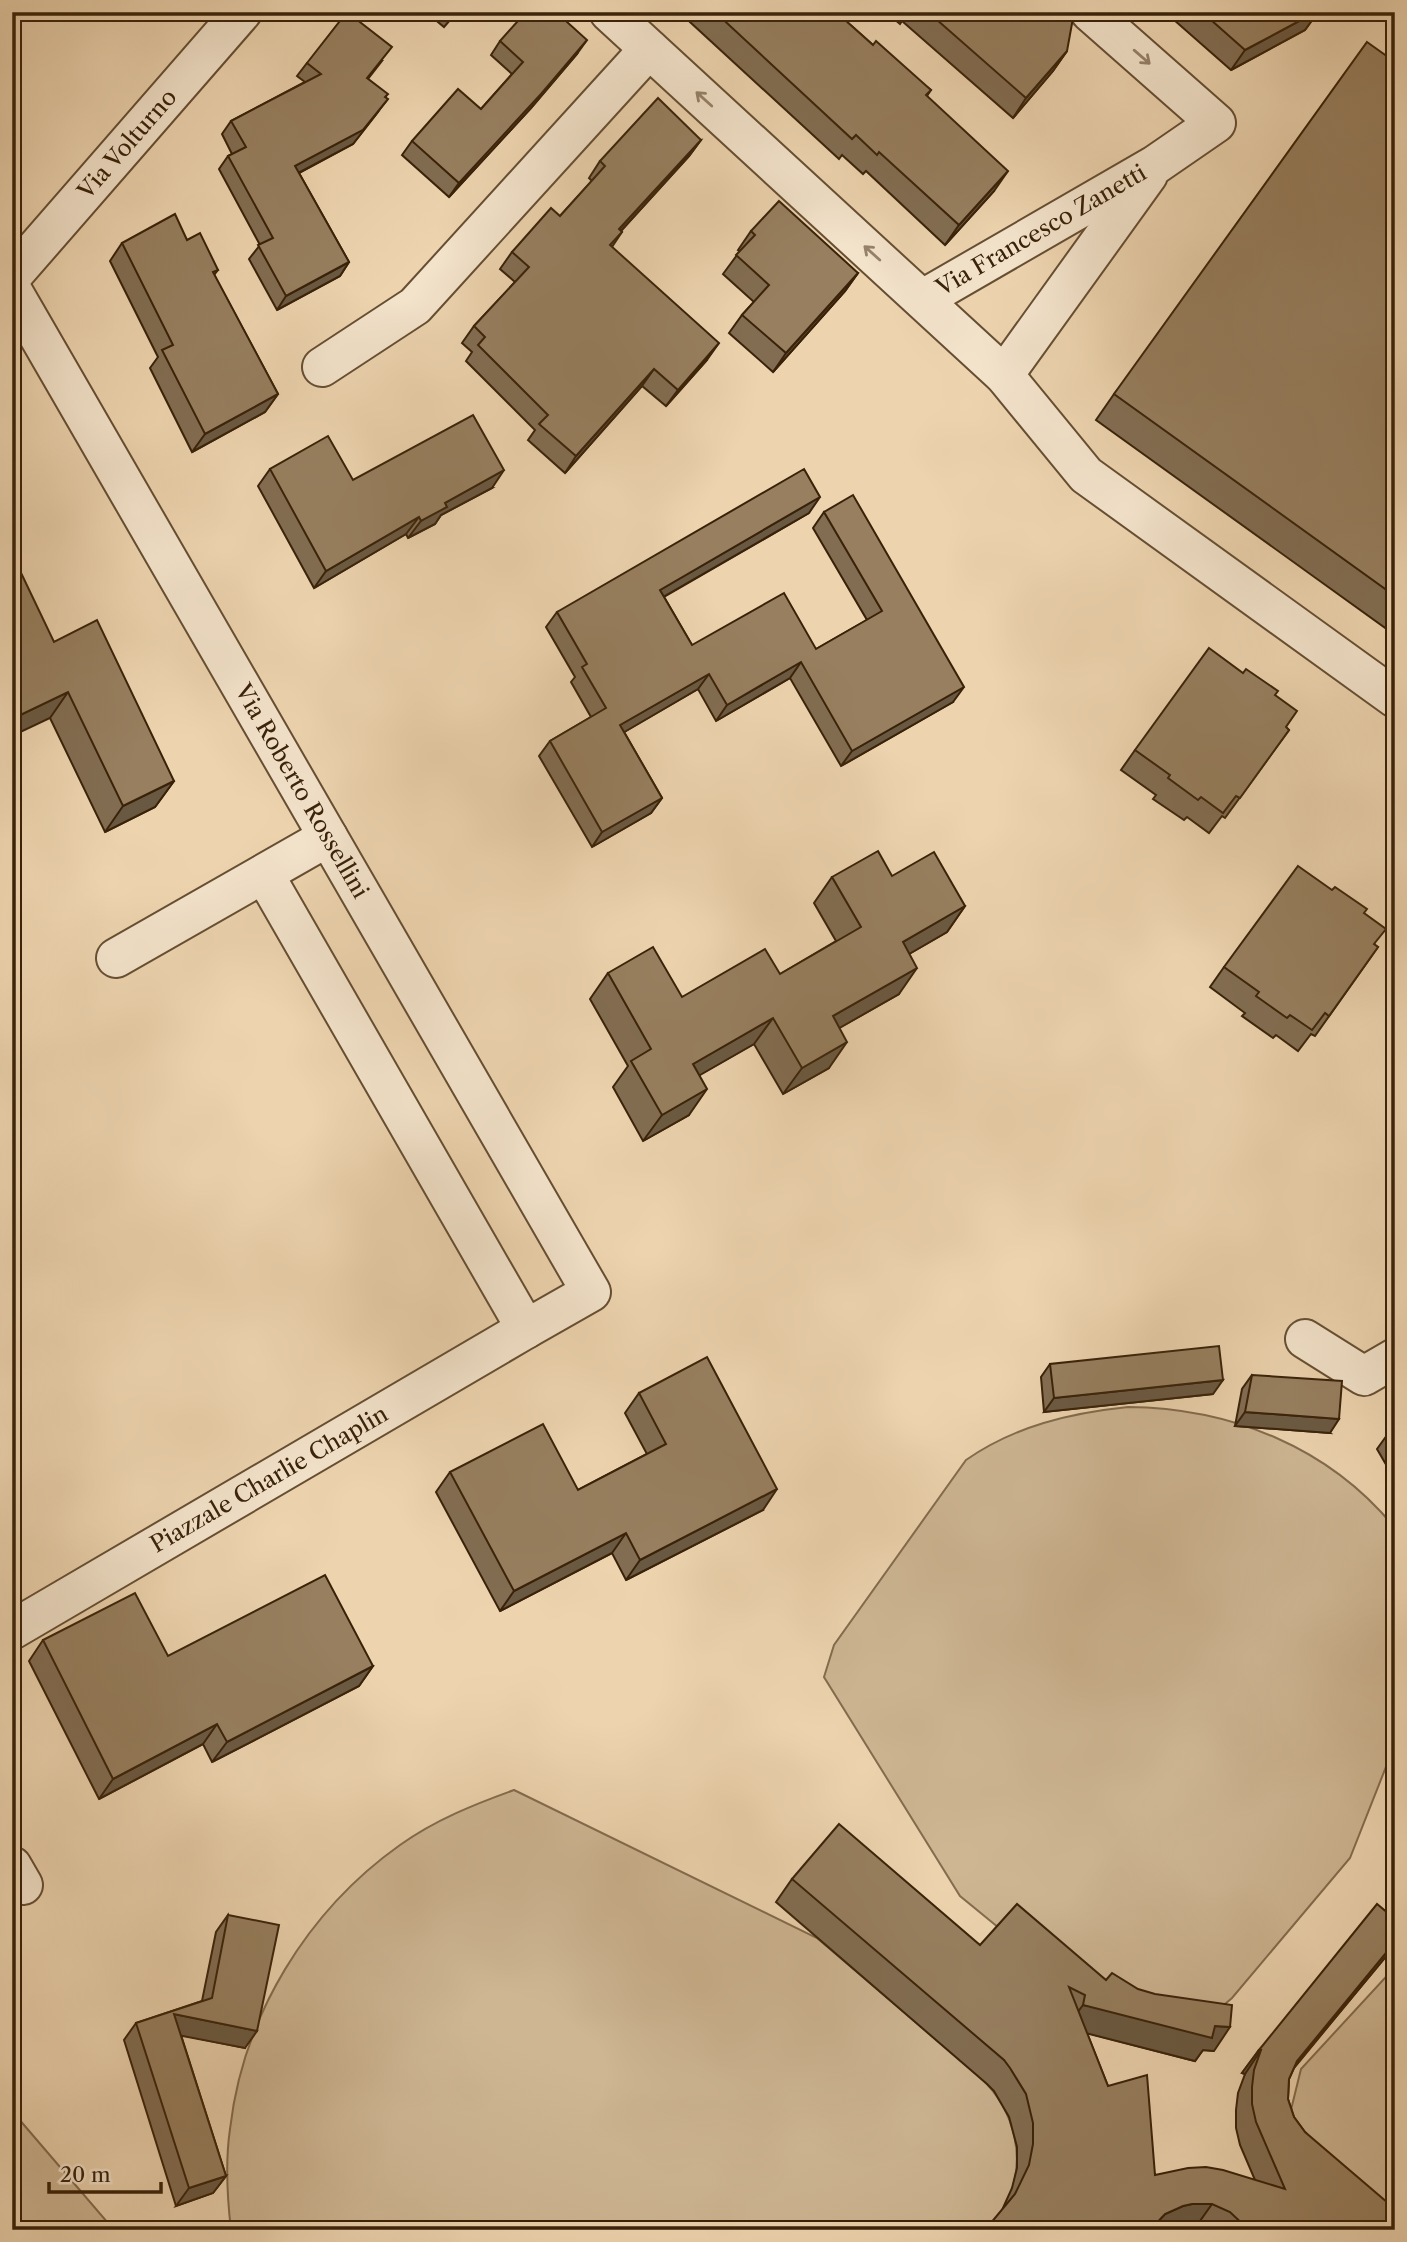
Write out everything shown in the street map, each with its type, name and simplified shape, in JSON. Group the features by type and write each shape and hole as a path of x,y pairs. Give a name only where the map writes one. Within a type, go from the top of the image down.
{"street":[{"name":"Via Volturno","path":"12,276 242,12"},
{"name":"Via Francesco Zanetti","path":"609,12 1004,375 1086,475 1395,698"},
{"path":"1090,12 1216,123 1155,165"},
{"path":"322,367 415,306 649,49"},
{"name":"Via Francesco Zanetti","path":"923,299 1155,165"},
{"name":"Via Francesco Zanetti","path":"1004,375 1155,165"},
{"name":"Via Roberto Rossellini","path":"12,290 591,1292"},
{"path":"116,958 328,837"},
{"path":"264,874 526,1329"},
{"name":"Piazzale Charlie Chaplin","path":"12,1630 591,1292"},
{"path":"1305,1339 1364,1376 1395,1358"}],"shaded area":[{"path":"1128,1407 1204,1415 1275,1437 1309,1454 1340,1475 1369,1500 1395,1528 1395,1744 1350,1858 1232,1998 1218,2010 1092,2004 960,1896 824,1677 834,1645 966,1460 1004,1438 1044,1423 1085,1413"},
{"path":"514,1790 817,1938 980,2077 1002,2105 1010,2121 1017,2155 1012,2190 1005,2207 989,2230 231,2230 227,2154 237,2087 249,2046 285,1969 336,1901 400,1845 456,1813"},
{"path":"1395,1967 1395,2230 1288,2122 1301,2069"},
{"path":"12,2111 114,2230 12,2230"}],"building":[{"path":"347,12 392,47 367,78 388,94 385,97 388,99 363,130 295,166 349,262 286,296 258,245 273,238 228,156 246,147 231,121 321,74 307,63"},
{"path":"526,12 556,12 587,40 459,183 412,141 458,89 481,109 523,62 500,41"},
{"path":"715,12 836,12 873,45 876,41 931,90 926,95 1008,171 959,225 879,152 877,155 856,135 852,139"},
{"path":"928,12 1067,12 1073,18 1067,51 1026,98"},
{"path":"1202,12 1316,12 1245,50"},
{"path":"1367,42 1395,62 1395,596 1114,394"},
{"path":"658,98 701,140 619,229 622,232 610,245 719,343 678,390 654,369 576,456 539,424 548,415 478,345 485,337 474,326 529,267 512,252 551,208 560,216 605,166 600,161"},
{"path":"779,201 858,273 786,353 742,315 769,285 736,255 755,235 751,231"},
{"path":"175,214 187,240 200,233 218,270 213,272 278,394 205,434 162,350 173,345 122,243"},
{"path":"473,415 504,470 445,503 447,507 421,521 419,517 326,571 270,469 328,436 353,480"},
{"path":"804,469 820,497 660,590 692,645 784,593 816,649 882,611 824,512 853,495 964,687 852,751 801,662 727,705 709,674 620,725 662,798 602,832 550,741 606,708 582,667 587,664 557,612"},
{"path":"12,554 54,642 97,620 174,781 123,806 68,692 12,719"},
{"path":"1209,648 1243,673 1246,669 1278,691 1275,695 1297,711 1286,727 1289,730 1240,798 1236,796 1223,813 1201,797 1198,800 1168,778 1170,775 1135,750"},
{"path":"878,851 892,876 934,852 965,906 903,942 917,968 833,1016 847,1042 802,1068 773,1018 693,1064 707,1089 662,1115 631,1061 651,1049 608,973 653,947 682,997 765,949 780,974 861,927 832,877"},
{"path":"1298,866 1332,890 1335,887 1367,909 1364,913 1386,929 1374,944 1378,947 1329,1016 1325,1013 1312,1030 1290,1015 1287,1018 1256,996 1259,992 1224,967"},
{"path":"1219,1346 1223,1380 1054,1398 1050,1364"},
{"path":"707,1357 777,1489 640,1560 626,1533 514,1591 450,1472 543,1424 578,1490 666,1444 639,1393"},
{"path":"1252,1375 1342,1381 1339,1419 1245,1412"},
{"path":"325,1575 373,1666 227,1742 217,1724 113,1779 43,1640 135,1593 168,1656"},
{"path":"839,1824 980,1945 1017,1904 1106,1980 1112,1973 1138,1989 1155,1994 1232,2005 1230,2027 1215,2026 1212,2038 1083,2005 1085,1995 1069,1987 1108,2086 1147,2075 1155,2175 1206,2167 1285,2189 1256,2122 1252,2104 1254,2070 1259,2050 1377,1904 1395,1919 1395,1942 1297,2061 1289,2079 1288,2099 1294,2117 1305,2132 1395,2209 1395,2230 1249,2230 1230,2212 1212,2204 1192,2204 1165,2214 1150,2230 985,2230 1015,2194 1029,2165 1033,2123 1026,2094 1004,2060 792,1879"},
{"path":"228,1915 279,1925 257,2031 174,2014 226,2176 189,2188 136,2023 212,1998"}]}
